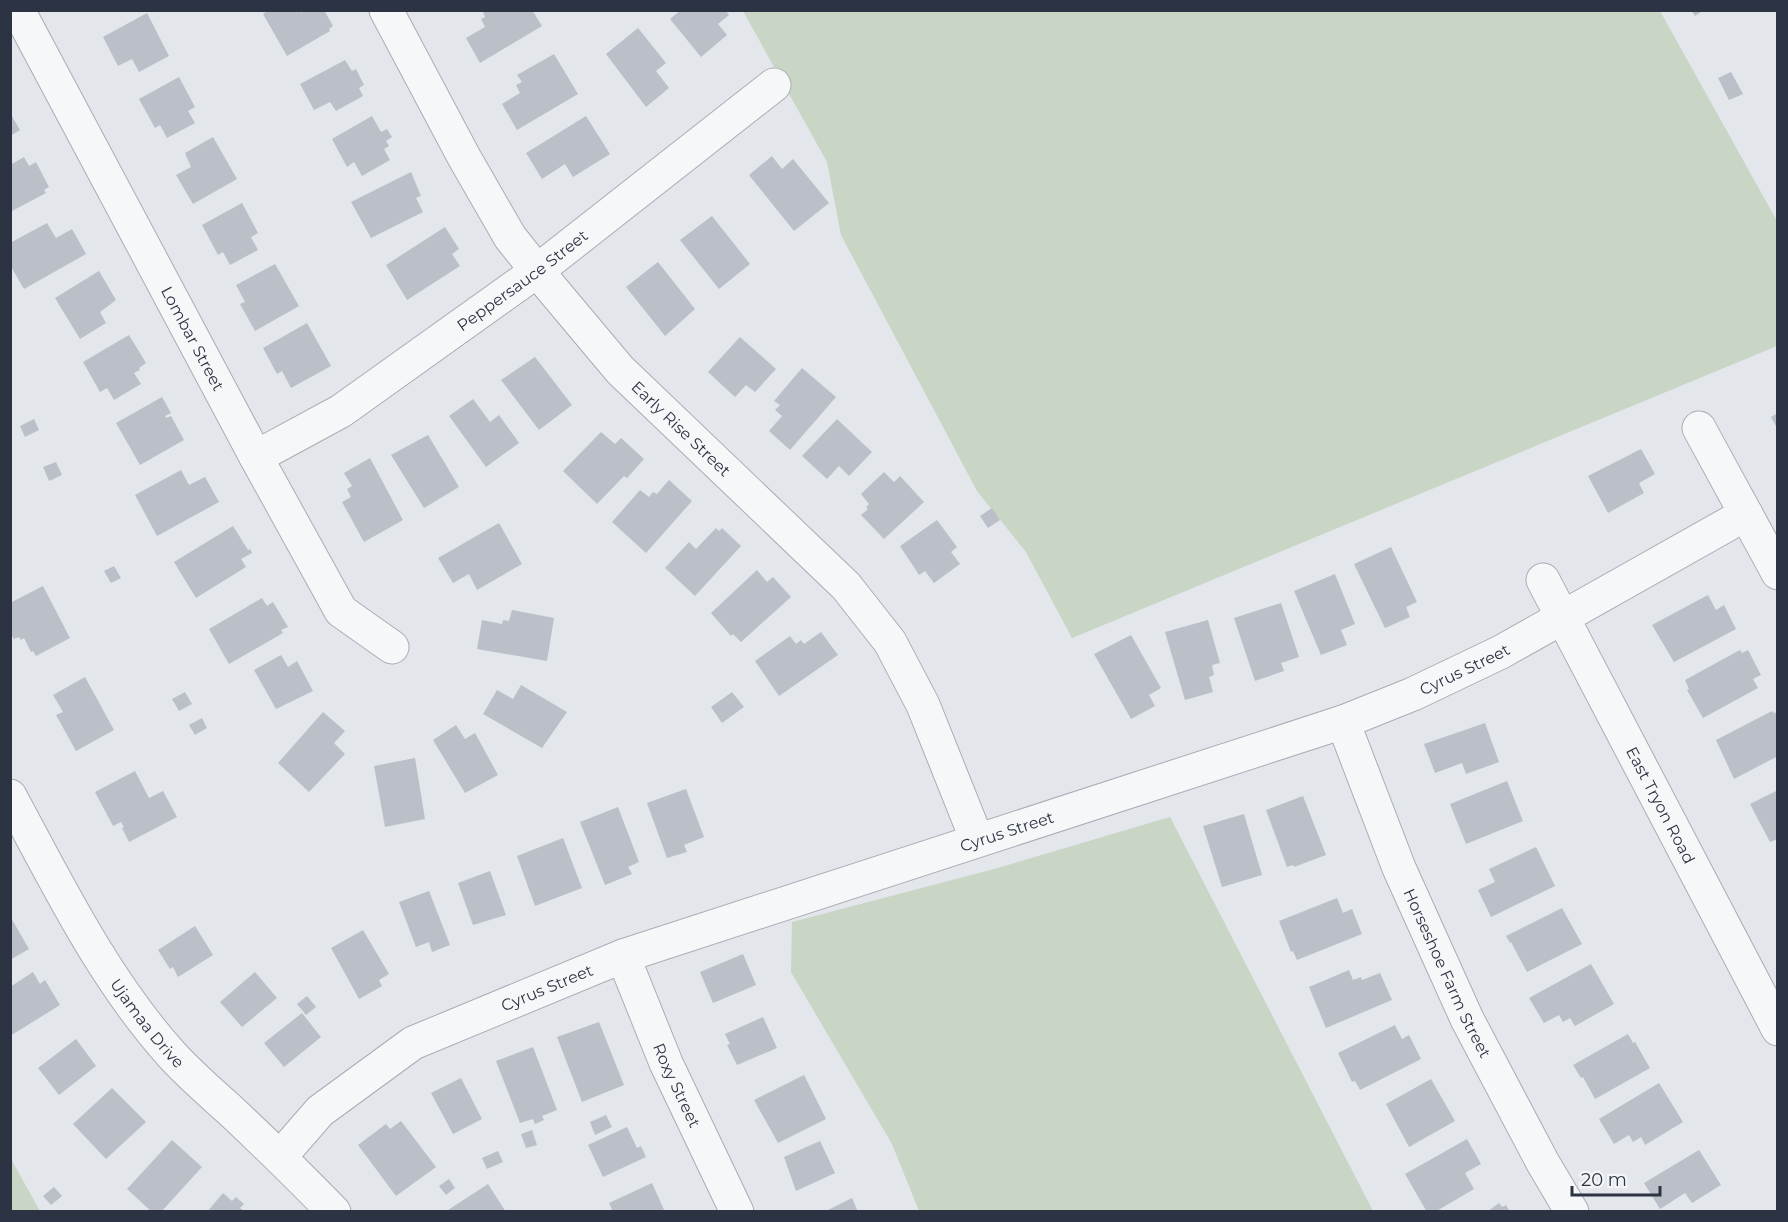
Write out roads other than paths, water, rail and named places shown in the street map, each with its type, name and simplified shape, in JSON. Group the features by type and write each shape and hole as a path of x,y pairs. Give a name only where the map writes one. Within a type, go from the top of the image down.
{"street":[{"name":"Lombar Street","path":"18,10 256,457 341,611 392,647"},
{"name":"Early Rise Street","path":"386,10 481,187 510,237 537,271 620,370 846,586 890,642 923,705 977,840"},
{"name":"Peppersauce Street","path":"256,457 341,411 537,271 774,85"},
{"path":"1699,428 1778,573"},
{"name":"Cyrus Street","path":"279,1157 320,1112 413,1043 623,956 1343,722 1423,689 1501,652 1746,514"},
{"name":"East Tryon Road","path":"1543,580 1778,1029"},
{"name":"Horseshoe Farm Street","path":"1343,722 1399,868 1467,1019 1543,1163 1572,1212"},
{"name":"Ujamaa Drive","path":"10,796 75,918 111,976 142,1019 171,1055 334,1212"},
{"name":"Roxy Street","path":"623,956 666,1063 737,1212"}]}
